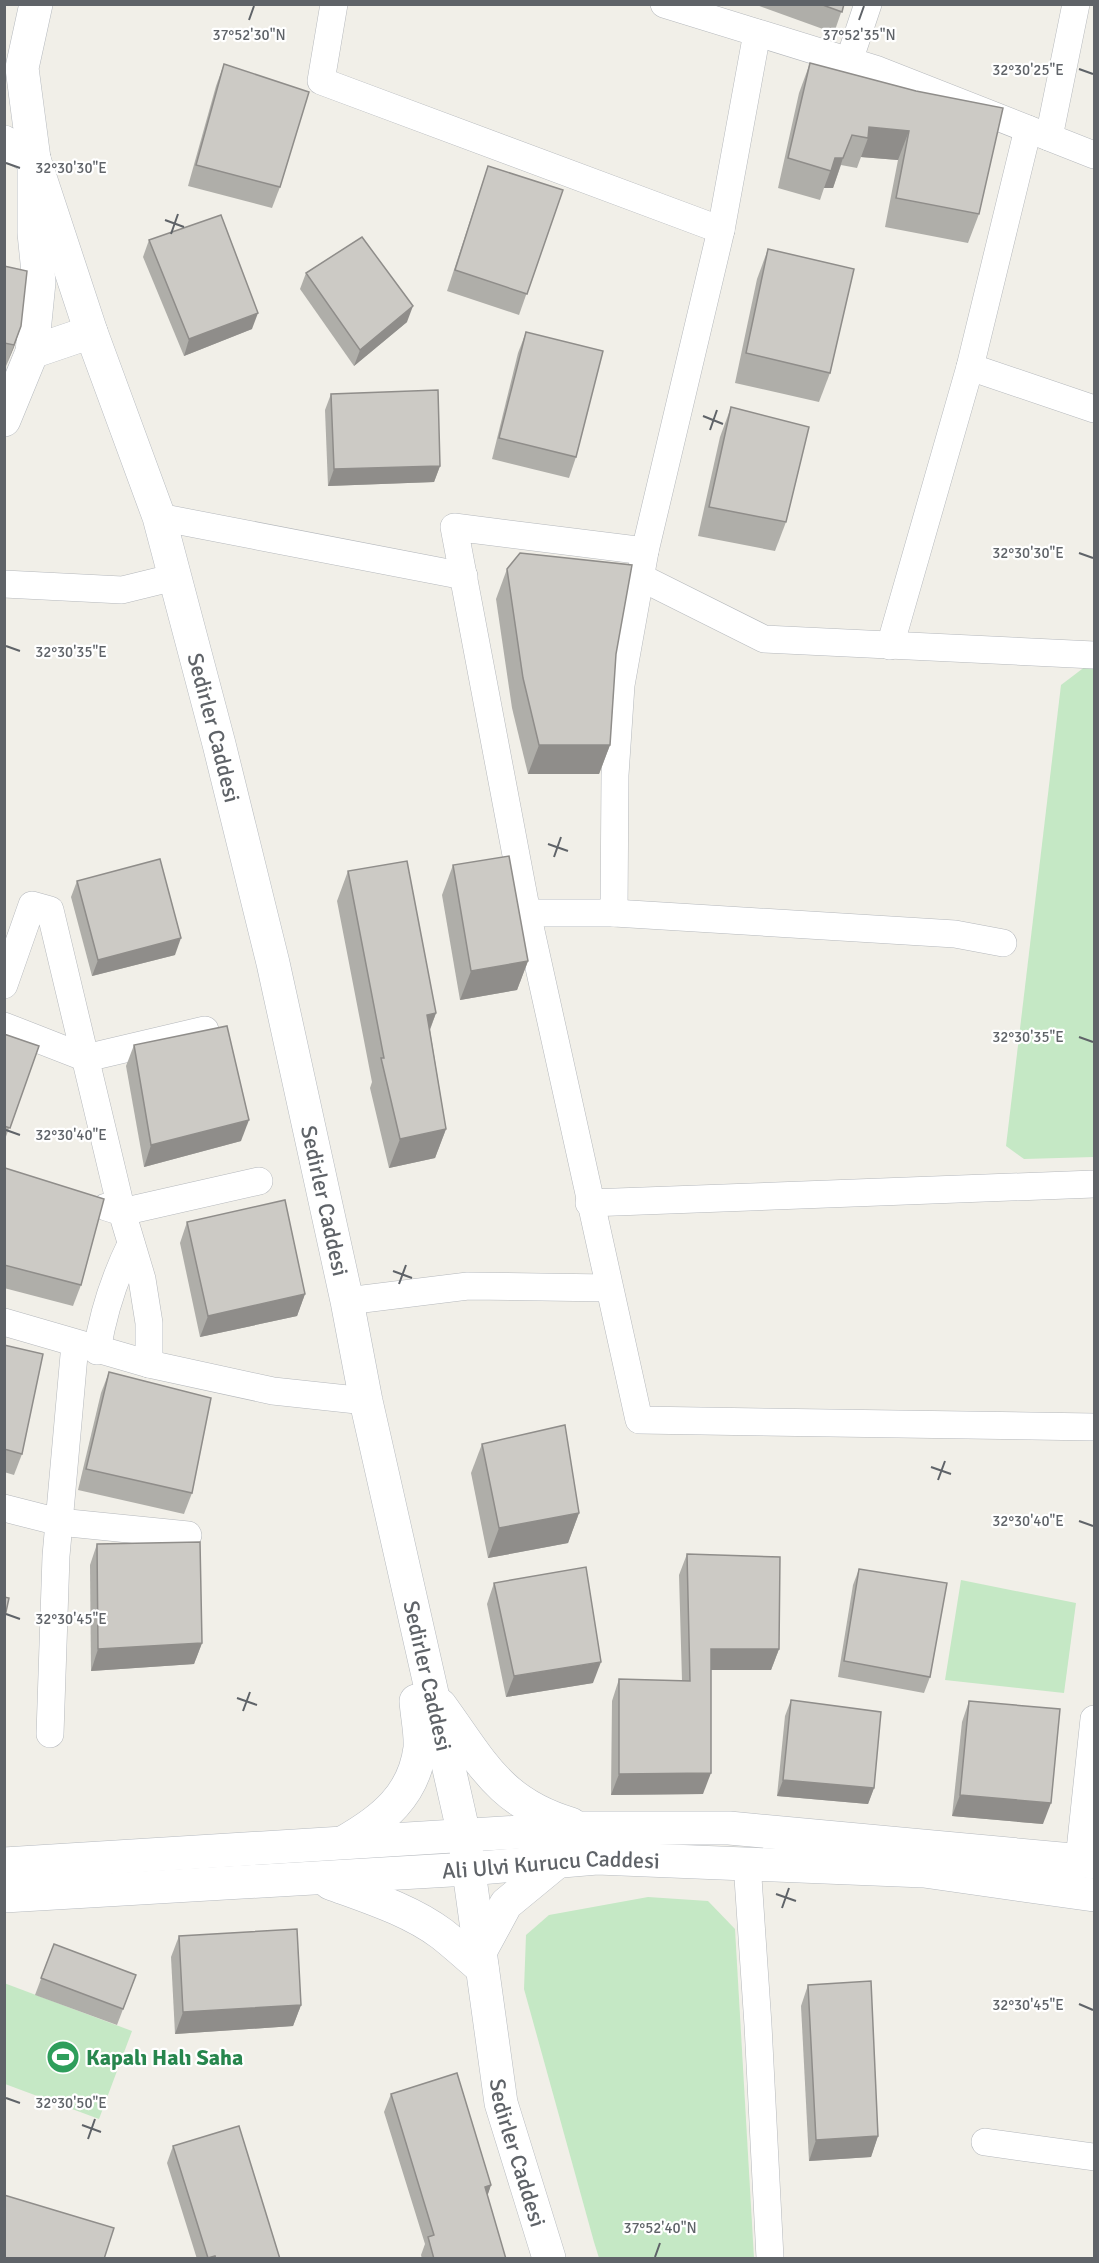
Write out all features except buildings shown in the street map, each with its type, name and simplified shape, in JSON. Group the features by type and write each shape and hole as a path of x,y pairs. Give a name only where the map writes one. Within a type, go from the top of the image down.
{"main road":[{"path":"4,420 32,352 39,282 34,234 34,159 22,68 36,4"},
{"path":"4,142 34,159"},
{"name":"Sedirler Caddesi","path":"34,159 91,332 159,518 273,963 347,1301 366,1401 465,1835 501,2103 549,2259"},
{"path":"32,352 91,332"},
{"path":"344,1843 374,1825 396,1803 413,1780 420,1746 405,1577"},
{"path":"432,1694 507,1793 548,1817 584,1828"},
{"name":"Ali Ulvi Kurucu Caddesi","path":"4,1864 584,1828 729,1828 1087,1861"},
{"name":"Ali Ulvi Kurucu Caddesi","path":"4,1896 468,1869 597,1858 924,1871 1095,1895"},
{"path":"315,1878 377,1900 413,1917 481,1960 506,1904 557,1862"}],"street":[{"path":"334,4 321,81 721,230"},
{"path":"664,4 849,61 1095,155"},
{"path":"849,61 868,4"},
{"path":"890,646 1076,4"},
{"path":"614,913 615,775 621,685 645,551 721,230 757,33"},
{"path":"970,367 1095,410"},
{"path":"159,518 464,576"},
{"path":"645,551 454,527 527,913 589,1203 639,1420 1095,1427"},
{"path":"4,584 122,590 175,576"},
{"path":"640,577 764,639 1095,655"},
{"path":"4,985 32,905 50,910 122,1212 142,1279 149,1323 148,1365"},
{"path":"527,913 614,913 955,934 1003,943"},
{"path":"4,1026 86,1058 205,1030"},
{"path":"79,1199 122,1212 259,1181"},
{"path":"589,1203 1095,1184"},
{"path":"50,1734 59,1522 86,1348 102,1320 114,1279 131,1244"},
{"path":"347,1301 468,1286 608,1288"},
{"path":"4,1322 148,1365 273,1391 366,1401"},
{"path":"4,1508 59,1522 188,1535"},
{"path":"1087,1861 1095,1719"},
{"path":"747,1863 770,2259"},
{"path":"985,2142 1095,2157"}],"green space":[{"path":"1090,663 1094,663 1094,1157 1024,1159 1006,1146 1061,685"},
{"path":"961,1580 1076,1603 1064,1693 945,1680"},
{"path":"648,1897 708,1901 735,1929 754,2258 599,2258 594,2242 524,1989 526,1935 549,1915"},
{"name":"Kapalı Halı Saha","path":"4,1983 132,2031 99,2119 5,2084"}],"place":[{"name":"Kapalı Halı Saha","path":"63,2057"}]}
